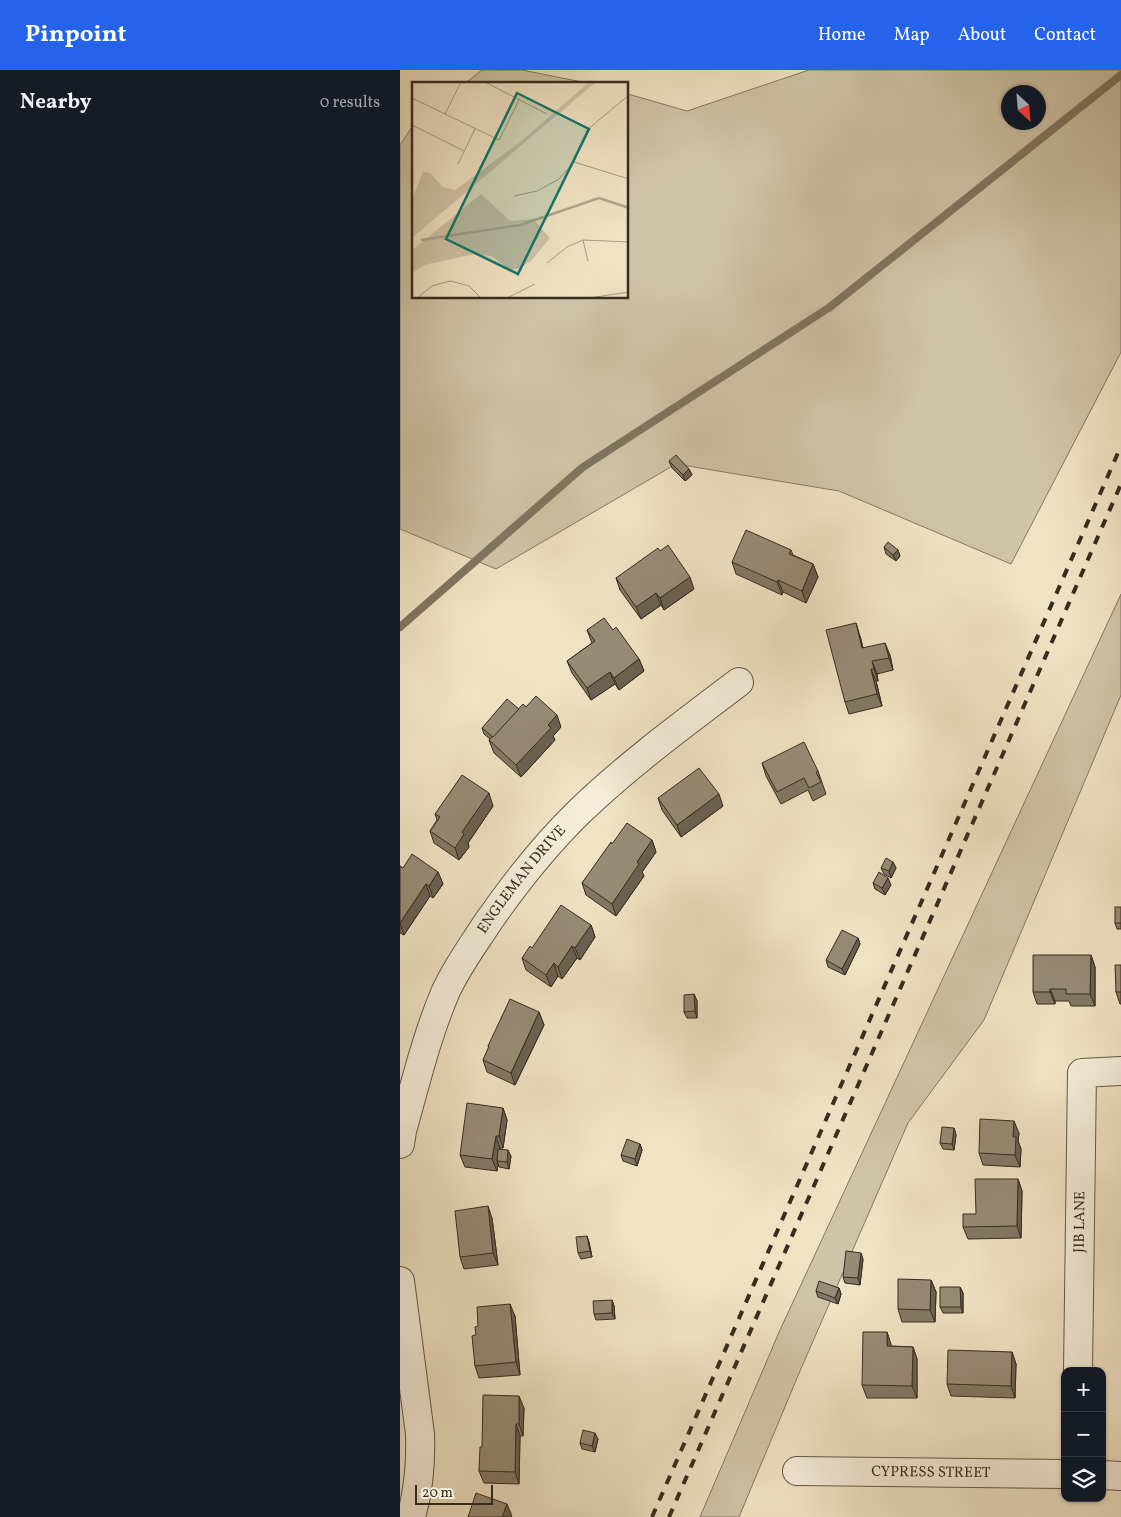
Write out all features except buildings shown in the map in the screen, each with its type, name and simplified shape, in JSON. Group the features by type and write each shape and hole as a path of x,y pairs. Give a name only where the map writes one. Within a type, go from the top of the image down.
{"street":[{"name":"ENGLEMAN DRIVE","path":"400,1144 426,1042 446,992 471,947 508,894 538,856 579,812 622,773 739,682"},
{"name":"JIB LANE","path":"1078,1367 1082,1073 1121,1071"},
{"path":"400,1281 420,1448 416,1499 411,1517"},
{"name":"CYPRESS STREET","path":"797,1471 1061,1474"},
{"path":"1106,1475 1121,1476"}],"shaded area":[{"path":"482,70 522,70 582,82 467,82"},
{"path":"809,70 1121,70 1121,352 1011,564 839,491 676,464 496,569 400,529 400,145 412,127 412,299 629,299 629,94 687,111"},
{"path":"1121,594 1121,695 984,1020 908,1123 739,1517 700,1517 780,1330"}],"waterway":[{"path":"400,627 583,467 830,307 1121,75"}],"railway":[{"path":"652,1517 1121,446"},
{"path":"669,1517 1121,484"}]}
